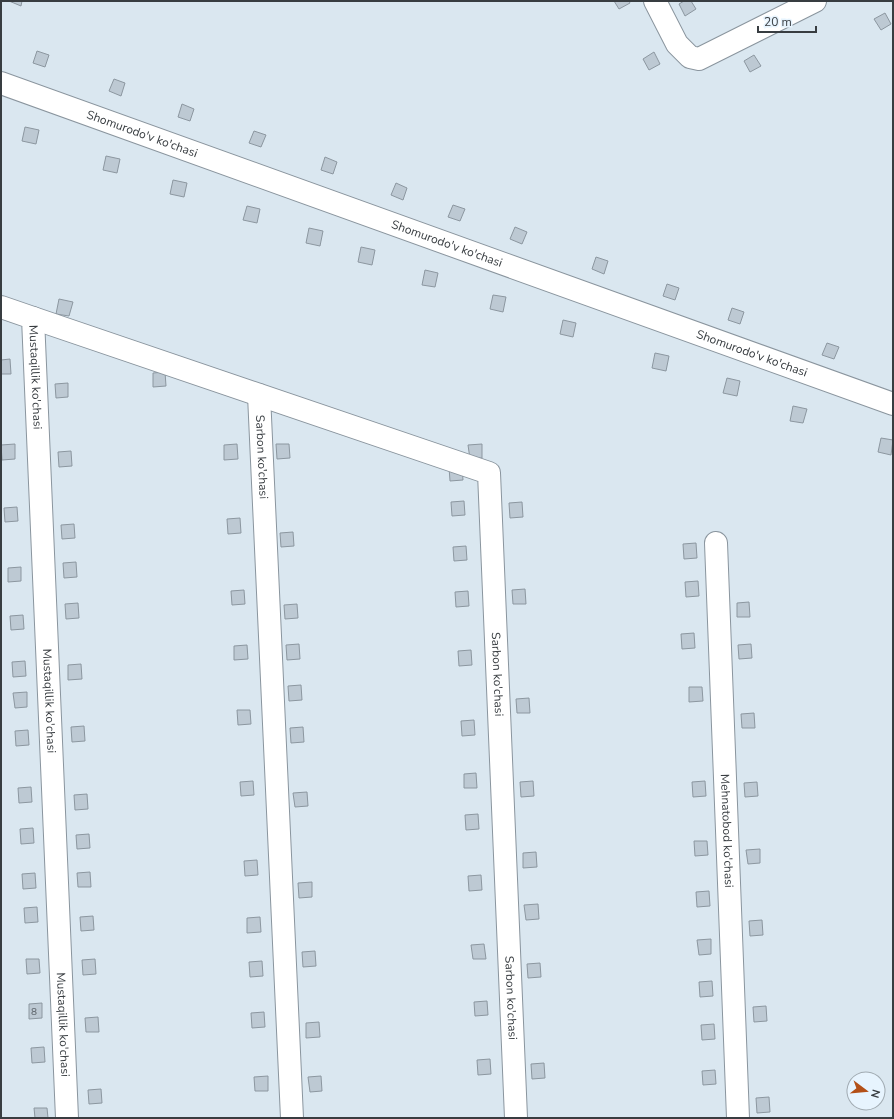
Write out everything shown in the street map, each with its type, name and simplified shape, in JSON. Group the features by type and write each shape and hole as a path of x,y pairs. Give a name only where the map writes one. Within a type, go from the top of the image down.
{"street":[{"path":"655,1 677,44 690,57 699,58 815,1"},
{"name":"Shomurodo'v ko'chasi","path":"1,83 893,404"},
{"name":"Mustaqillik ko'chasi","path":"1,307 33,318 67,1118"},
{"name":"Sarbon ko'chasi","path":"33,318 489,473 516,1118"},
{"name":"Sarbon ko'chasi","path":"260,395 292,1118"},
{"name":"Mehnatobod ko'chasi","path":"716,544 738,1118"}],"building":[{"path":"9,1 22,1 21,6"},
{"path":"614,1 629,1 630,3 619,9"},
{"path":"684,1 691,1 696,9 685,16 679,4"},
{"path":"885,13 891,24 881,30 874,19"},
{"path":"37,51 49,55 45,67 33,63"},
{"path":"654,52 660,64 649,70 643,59"},
{"path":"754,55 761,66 750,72 744,61"},
{"path":"114,79 125,83 121,96 109,91"},
{"path":"182,104 194,109 190,121 178,117"},
{"path":"25,127 39,130 36,144 22,141"},
{"path":"254,131 266,135 261,147 249,143"},
{"path":"106,156 120,159 117,173 103,170"},
{"path":"325,157 337,162 333,174 321,170"},
{"path":"173,180 187,183 184,197 170,194"},
{"path":"396,183 407,188 403,200 391,195"},
{"path":"453,205 465,209 460,221 448,217"},
{"path":"247,206 260,209 257,223 243,220"},
{"path":"515,227 527,232 522,244 510,239"},
{"path":"309,228 323,231 320,246 306,243"},
{"path":"361,247 375,250 372,265 358,262"},
{"path":"596,257 608,261 604,274 592,269"},
{"path":"425,270 438,273 435,287 422,285"},
{"path":"667,284 679,288 675,300 663,296"},
{"path":"493,295 506,297 503,312 490,309"},
{"path":"59,299 73,302 69,316 56,314"},
{"path":"732,308 744,312 740,324 728,320"},
{"path":"563,320 576,323 573,337 560,334"},
{"path":"827,343 839,347 834,359 822,355"},
{"path":"655,353 669,356 666,371 652,368"},
{"path":"10,359 11,374 1,374 1,360"},
{"path":"165,372 166,386 153,387 153,373"},
{"path":"727,378 740,381 737,396 723,393"},
{"path":"68,383 68,397 56,398 55,384"},
{"path":"793,406 807,409 803,423 790,421"},
{"path":"881,438 893,440 891,455 878,452"},
{"path":"15,444 15,459 2,460 1,445"},
{"path":"237,444 238,459 224,460 224,445"},
{"path":"276,444 289,444 290,458 277,459"},
{"path":"482,444 482,458 470,459 468,445"},
{"path":"71,451 72,466 59,467 58,452"},
{"path":"462,466 463,480 450,481 449,467"},
{"path":"464,501 465,515 452,516 451,502"},
{"path":"522,502 523,517 510,518 509,503"},
{"path":"17,507 18,521 5,522 4,508"},
{"path":"240,518 241,533 228,534 227,519"},
{"path":"74,524 75,538 62,539 61,525"},
{"path":"293,532 294,546 281,547 280,533"},
{"path":"696,543 697,558 684,559 683,544"},
{"path":"466,546 467,560 454,561 453,547"},
{"path":"76,562 77,577 64,578 63,563"},
{"path":"21,567 21,581 8,582 8,568"},
{"path":"698,581 699,596 686,597 685,582"},
{"path":"525,589 526,604 513,604 512,590"},
{"path":"244,590 245,604 232,605 231,591"},
{"path":"468,591 469,606 456,607 455,592"},
{"path":"749,602 750,617 737,617 737,603"},
{"path":"78,603 79,618 66,619 65,604"},
{"path":"297,604 298,618 285,619 284,605"},
{"path":"23,615 24,629 11,630 10,616"},
{"path":"694,633 695,648 682,649 681,634"},
{"path":"299,644 300,659 287,660 286,645"},
{"path":"751,644 752,658 739,659 738,645"},
{"path":"247,645 248,659 234,660 234,646"},
{"path":"471,650 472,665 459,666 458,651"},
{"path":"25,661 26,676 13,677 12,662"},
{"path":"81,664 82,679 68,680 68,665"},
{"path":"301,685 302,700 289,701 288,686"},
{"path":"689,687 702,687 703,701 689,702"},
{"path":"27,692 27,707 15,708 13,693"},
{"path":"529,698 530,713 517,713 516,699"},
{"path":"237,710 250,710 251,724 238,725"},
{"path":"754,713 755,728 742,728 741,714"},
{"path":"474,720 475,735 462,736 461,721"},
{"path":"84,726 85,741 72,742 71,727"},
{"path":"303,727 304,742 291,743 290,728"},
{"path":"28,730 29,745 16,746 15,731"},
{"path":"476,773 477,788 464,788 464,774"},
{"path":"253,781 254,795 241,796 240,782"},
{"path":"533,781 534,796 521,797 520,782"},
{"path":"705,781 706,796 693,797 692,782"},
{"path":"757,782 758,796 745,797 744,783"},
{"path":"31,787 32,802 19,803 18,788"},
{"path":"307,792 308,806 295,807 293,793"},
{"path":"87,794 88,809 75,810 74,795"},
{"path":"478,814 479,829 466,830 465,815"},
{"path":"33,828 34,843 21,844 20,829"},
{"path":"89,834 90,848 77,849 76,835"},
{"path":"694,841 707,841 708,855 695,856"},
{"path":"760,849 760,863 748,864 746,850"},
{"path":"536,852 537,867 523,868 523,853"},
{"path":"257,860 258,875 245,876 244,861"},
{"path":"90,872 91,887 78,887 77,873"},
{"path":"35,873 36,888 23,889 22,874"},
{"path":"481,875 482,890 469,891 468,876"},
{"path":"312,882 312,897 299,898 298,883"},
{"path":"709,891 710,906 697,907 696,892"},
{"path":"538,904 539,919 526,920 524,905"},
{"path":"37,907 38,922 25,923 24,908"},
{"path":"93,916 94,930 81,931 80,917"},
{"path":"260,917 261,932 247,933 247,918"},
{"path":"762,920 763,935 750,936 749,921"},
{"path":"711,939 711,954 699,955 697,940"},
{"path":"484,944 486,959 473,959 471,945"},
{"path":"315,951 316,966 303,967 302,952"},
{"path":"26,959 39,959 40,973 27,974"},
{"path":"95,959 96,974 83,975 82,960"},
{"path":"262,961 263,976 250,977 249,962"},
{"path":"540,963 541,977 528,978 527,964"},
{"path":"712,981 713,996 700,997 699,982"},
{"path":"487,1001 488,1015 475,1016 474,1002"},
{"path":"42,1003 42,1018 29,1019 29,1004"},
{"path":"766,1006 767,1021 754,1022 753,1007"},
{"path":"264,1012 265,1027 252,1028 251,1013"},
{"path":"98,1017 99,1032 86,1032 85,1018"},
{"path":"319,1022 320,1037 306,1038 306,1023"},
{"path":"714,1024 715,1039 702,1040 701,1025"},
{"path":"44,1047 45,1062 32,1063 31,1048"},
{"path":"490,1059 491,1074 478,1075 477,1060"},
{"path":"544,1063 545,1078 532,1079 531,1064"},
{"path":"715,1070 716,1084 703,1085 702,1071"},
{"path":"268,1076 268,1091 255,1091 254,1077"},
{"path":"321,1076 322,1091 310,1092 308,1077"},
{"path":"101,1089 102,1103 89,1104 88,1090"},
{"path":"769,1097 770,1112 757,1113 756,1098"},
{"path":"34,1108 47,1108 48,1118 35,1118"}]}
